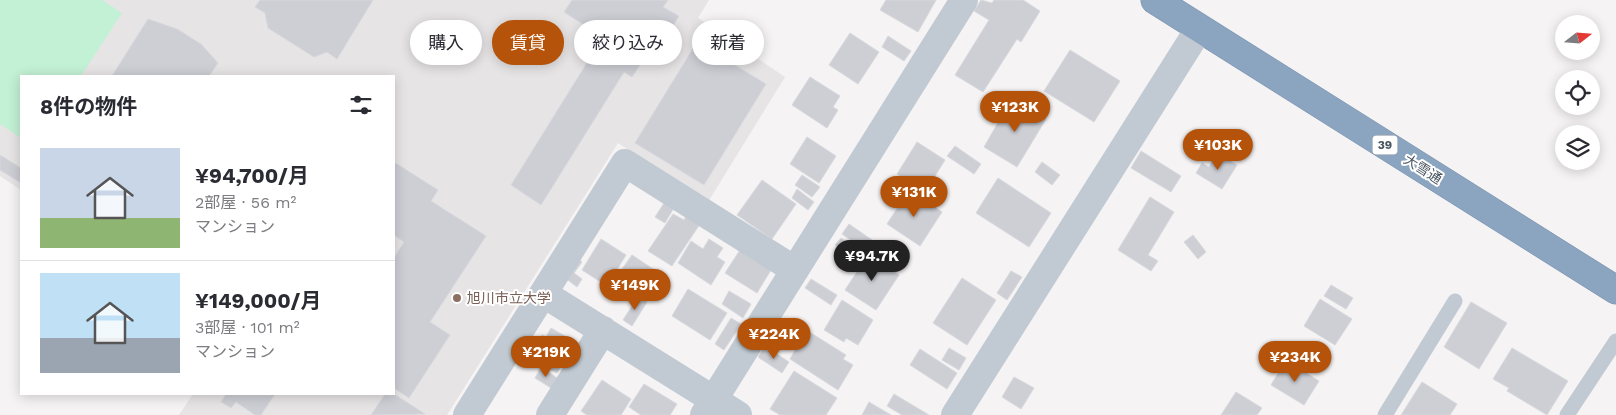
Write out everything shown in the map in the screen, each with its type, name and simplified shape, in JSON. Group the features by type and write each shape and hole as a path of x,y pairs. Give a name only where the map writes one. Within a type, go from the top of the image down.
{"highway":[{"name":"大雪通","path":"1155,0 1616,290"}],"street":[{"path":"709,407 964,0"},
{"path":"955,415 1199,29"},
{"path":"467,415 625,163 795,270"},
{"path":"544,294 603,330 709,407 738,415"},
{"path":"550,415 603,330"}],"lane":[{"path":"1385,415 1455,301"},
{"path":"1567,415 1616,341"}],"shaded area":[{"name":"旭川市立大学","path":"0,0 709,0 698,18 701,20 692,20 692,65 764,65 764,63 785,77 708,202 618,143 447,415 179,415 192,395 395,395 395,75 20,75 20,189 0,176"}],"green space":[{"path":"0,0 102,0 122,13 82,75 20,75 20,137 0,124"}],"building":[{"path":"260,0 373,0 337,59 327,52 314,57 268,28 265,13 255,7"},
{"path":"572,0 668,0 663,7 679,16 676,20 576,20 564,12"},
{"path":"886,0 936,0 918,32 880,10"},
{"path":"981,0 992,3 994,0 1023,0 1040,11 1021,42 1017,39 983,92 955,75 989,20 974,11"},
{"path":"148,19 177,29 201,44 218,63 210,75 113,75"},
{"path":"850,33 879,52 858,84 829,65"},
{"path":"888,36 911,51 904,61 882,47"},
{"path":"692,50 692,65 735,65 766,84 704,185 635,143"},
{"path":"1070,50 1120,81 1094,122 1044,91"},
{"path":"586,65 640,65 632,77 624,72 541,205 511,185"},
{"path":"810,77 840,96 833,107 838,110 827,128 792,105"},
{"path":"1012,98 1046,119 1017,167 984,147"},
{"path":"807,137 836,156 819,183 790,164"},
{"path":"917,142 945,160 925,192 897,174"},
{"path":"955,146 981,164 974,174 947,156"},
{"path":"1141,151 1181,176 1171,192 1131,168"},
{"path":"1217,153 1237,165 1222,189 1196,173 1202,163 1209,167"},
{"path":"0,155 20,167 20,182 0,170"},
{"path":"1042,162 1060,175 1052,185 1035,172"},
{"path":"395,163 438,190 431,201 486,236 430,322 450,335 409,398 395,389 395,256 404,242 395,236"},
{"path":"802,175 820,187 812,197 795,185"},
{"path":"998,178 1051,213 1029,247 976,213"},
{"path":"762,180 796,204 772,239 737,215"},
{"path":"797,189 814,202 808,210 792,198"},
{"path":"909,190 942,212 920,246 887,224"},
{"path":"1150,197 1174,212 1148,255 1158,261 1151,271 1118,250"},
{"path":"666,200 675,206 665,223 655,217"},
{"path":"673,214 684,220 687,215 700,224 672,266 648,251"},
{"path":"849,224 872,240 865,250 842,234"},
{"path":"1193,235 1206,252 1198,259 1184,242"},
{"path":"841,238 862,253 857,260 835,245"},
{"path":"601,239 626,255 607,286 582,270"},
{"path":"709,239 723,248 717,257 725,262 711,285 678,263 691,241 703,249"},
{"path":"740,250 771,270 757,293 725,273"},
{"path":"632,255 665,277 648,301 615,279"},
{"path":"868,255 899,275 876,310 845,290"},
{"path":"574,256 582,262 574,273 582,279 577,287 561,275"},
{"path":"1011,271 1022,277 1007,300 997,293"},
{"path":"962,278 996,300 967,345 933,323"},
{"path":"811,279 837,295 831,305 805,288"},
{"path":"1331,285 1353,298 1346,309 1324,296"},
{"path":"688,289 727,313 710,340 672,316"},
{"path":"729,291 751,304 743,318 722,304"},
{"path":"638,297 647,302 632,326 623,320"},
{"path":"1320,299 1352,319 1335,345 1304,326"},
{"path":"842,300 873,320 858,345 846,338 844,342 824,330"},
{"path":"1471,302 1507,323 1479,369 1444,347"},
{"path":"731,318 741,324 724,350 715,344"},
{"path":"551,328 575,342 557,373 529,357 542,335 546,337"},
{"path":"803,328 846,355 843,359 853,365 838,390 790,359 798,345 794,342"},
{"path":"765,346 789,362 782,373 758,357"},
{"path":"949,348 966,358 959,370 942,360"},
{"path":"1512,348 1568,381 1547,415 1507,391 1509,388 1493,379"},
{"path":"920,349 957,373 947,389 910,365"},
{"path":"1286,360 1319,381 1304,405 1271,385"},
{"path":"541,367 557,378 551,388 535,378"},
{"path":"794,371 837,398 826,415 780,415 770,409"},
{"path":"1014,377 1034,388 1021,409 1002,397"},
{"path":"602,380 631,399 621,415 587,415 581,411"},
{"path":"1422,382 1457,404 1450,415 1401,415"},
{"path":"644,384 677,404 670,415 641,415 629,407"},
{"path":"1236,392 1262,408 1257,415 1221,415"},
{"path":"894,394 929,415 902,415 887,406"},
{"path":"225,395 274,395 261,415 255,415 236,402 231,408 221,402"},
{"path":"384,395 395,395 425,414 371,415"},
{"path":"869,402 891,415 862,415"}],"place":[{"name":"旭川市立大学","path":"457,298"}]}
